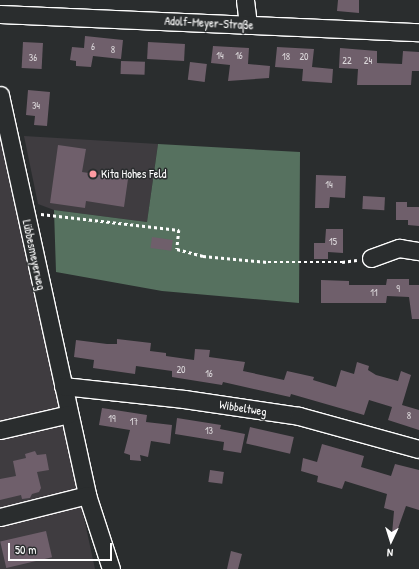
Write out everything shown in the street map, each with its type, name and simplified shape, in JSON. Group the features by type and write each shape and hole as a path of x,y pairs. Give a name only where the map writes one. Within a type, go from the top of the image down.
{"street":[{"path":"245,0 248,25"},
{"name":"Adolf-Meyer-Straße","path":"0,14 419,32"},
{"name":"Lübbesmeyerweg","path":"0,95 24,212 87,495 111,569"},
{"path":"371,258 399,248 419,251"},
{"name":"Wibbeltweg","path":"63,386 184,399 299,416 419,449"},
{"path":"0,430 69,414"},
{"path":"0,518 87,495"}],"path":[{"path":"24,212 179,230 177,249 209,257 268,262 342,262 371,258"}],"shaded area":[{"path":"0,127 95,569 0,569"},
{"name":"Kita Hohes Feld","path":"24,136 158,144 147,222 54,210 38,204"}],"green space":[{"path":"158,144 300,152 299,303 162,291 56,272 54,210 147,222"}],"building":[{"path":"338,0 359,0 359,13 337,11"},
{"path":"85,36 123,40 121,59 93,56 91,67 76,66 76,61 70,60 72,47 84,48"},
{"path":"23,42 43,43 42,69 22,68"},
{"path":"148,42 185,44 184,61 147,59"},
{"path":"213,46 249,48 248,64 270,66 269,78 228,81 230,65 211,63"},
{"path":"277,47 314,49 312,67 333,69 332,83 302,81 303,69 275,67"},
{"path":"340,48 377,51 377,63 402,64 403,51 419,52 419,71 412,71 411,85 357,85 358,69 339,68"},
{"path":"121,61 145,62 145,75 121,74"},
{"path":"190,62 207,64 205,82 188,80"},
{"path":"28,90 50,92 47,126 34,125 35,116 26,115"},
{"path":"58,145 86,149 82,172 128,179 124,207 86,201 85,208 50,203"},
{"path":"316,175 346,176 345,198 330,197 329,208 315,208"},
{"path":"363,196 385,197 384,210 362,209"},
{"path":"396,202 407,202 407,207 419,207 419,226 408,225 408,220 396,220"},
{"path":"326,229 343,229 343,253 328,252 328,259 314,259 314,243 325,243"},
{"path":"152,237 173,240 171,251 150,248"},
{"path":"387,279 409,279 409,285 419,285 419,319 412,319 409,297 387,296 386,303 321,303 321,280 349,281 349,285 386,285"},
{"path":"117,339 151,343 150,351 166,353 166,356 194,360 195,349 210,350 209,357 245,362 243,371 284,380 287,371 314,377 313,380 336,387 341,370 354,374 357,362 369,366 368,370 376,375 398,381 401,371 411,375 402,405 419,410 419,430 388,420 392,407 369,400 364,415 291,394 290,397 223,382 222,385 172,377 172,371 136,366 135,374 93,368 94,360 74,357 76,340 117,344"},
{"path":"102,408 147,415 146,422 172,425 170,444 151,441 148,457 140,455 141,461 130,460 130,455 124,453 130,430 99,425"},
{"path":"177,418 221,425 220,429 245,434 241,453 223,450 224,442 175,434"},
{"path":"250,427 294,437 290,454 246,444"},
{"path":"322,444 364,456 361,467 391,476 395,464 419,470 419,510 406,506 396,534 392,534 394,511 384,508 387,494 345,481 342,489 317,482 318,476 301,471 303,458 317,462"},
{"path":"35,451 37,455 46,454 49,470 37,472 41,488 39,492 32,494 30,498 22,499 21,495 0,500 0,479 16,476 13,461 26,458 25,454"},
{"path":"210,470 224,472 222,484 208,482"},
{"path":"46,531 52,557 6,568 0,542"},
{"path":"231,551 242,554 238,569 227,569"}],"place":[{"name":"Kita Hohes Feld","path":"93,174"}]}
